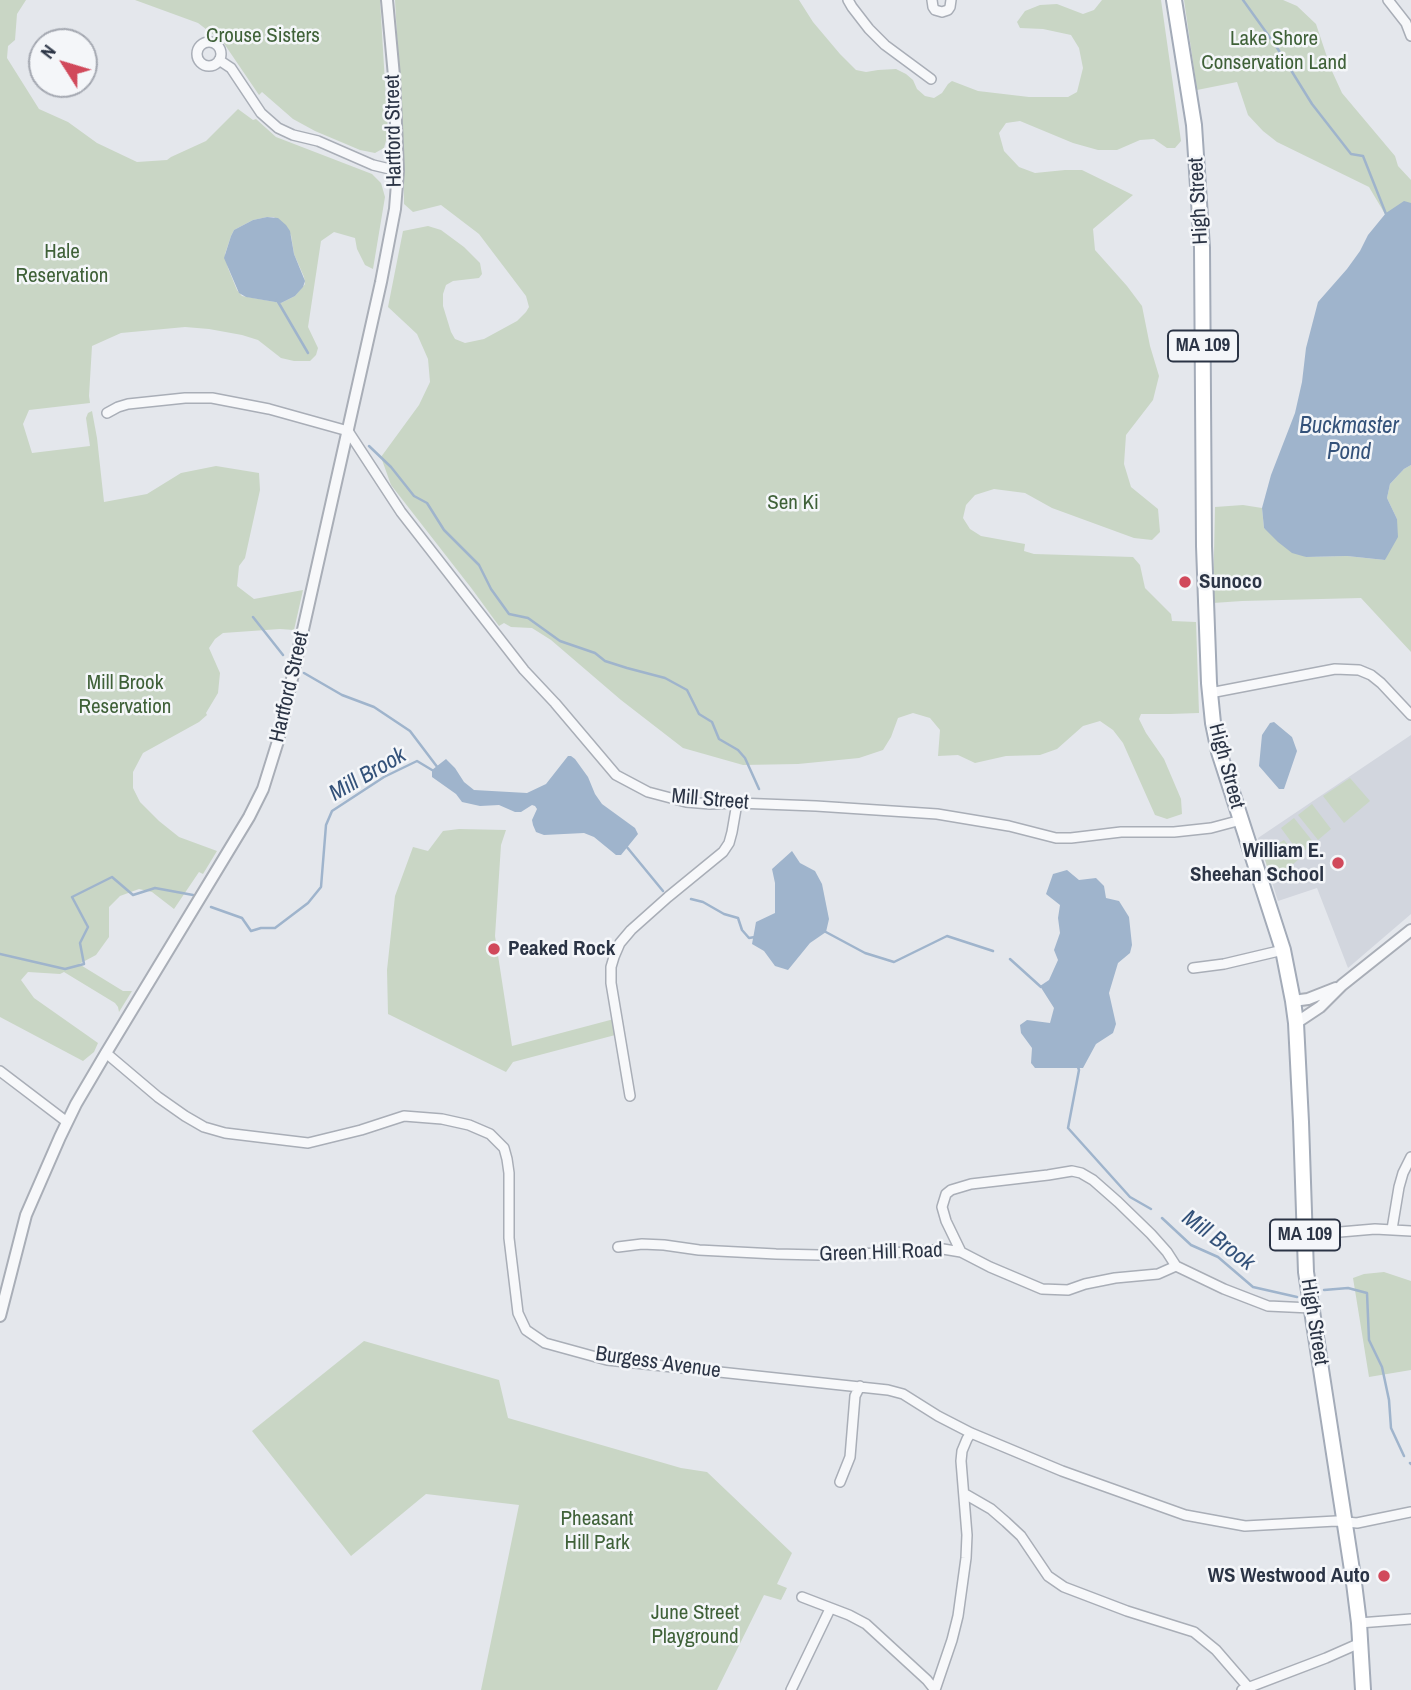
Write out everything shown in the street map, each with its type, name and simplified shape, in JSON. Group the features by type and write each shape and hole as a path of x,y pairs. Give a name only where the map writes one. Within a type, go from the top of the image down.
{"main road":[{"name":"High Street","path":"1174,0 1194,125 1202,248 1204,545 1210,693 1219,752 1283,950 1293,1001 1306,1272 1346,1522 1359,1623 1363,1690"}],"street":[{"name":"Hartford Street","path":"0,1316 26,1215 67,1122 249,817 263,789 278,741 391,231 398,171 394,76 387,0"},
{"path":"848,0 869,29 885,45 931,79"},
{"path":"932,0 935,10 942,12 948,10 951,0"},
{"path":"1388,0 1406,23 1411,36"},
{"path":"219,60 231,68 261,113 278,128 318,141 373,165 398,171"},
{"path":"107,413 128,404 212,398 269,409 348,431"},
{"name":"Mill Street","path":"348,431 401,512 524,670 616,775 648,792 686,802 710,804 816,806 937,814 986,821 1056,838 1121,832 1174,832 1211,828 1241,820"},
{"path":"1210,693 1335,669 1359,670 1381,683 1411,715"},
{"path":"630,1096 611,983 614,957 620,943 631,930 723,852 729,843 737,803"},
{"path":"1296,1023 1307,1017 1411,930"},
{"path":"1193,968 1224,964 1283,950"},
{"path":"1293,1001 1308,999 1342,985"},
{"name":"Burgess Avenue","path":"106,1053 185,1116 204,1127 225,1133 309,1143 404,1116 416,1116 469,1125 490,1134 504,1148 507,1158 509,1238 518,1313 526,1330 545,1343 607,1360 860,1386 903,1394 971,1433 1062,1471 1185,1515 1245,1526 1336,1521 1357,1523 1411,1512"},
{"path":"0,1071 67,1122"},
{"path":"1392,1229 1399,1187 1411,1157"},
{"path":"961,1252 942,1207 946,1194 951,1189 1072,1171 1093,1180 1118,1202 1151,1234 1176,1266 1268,1306 1311,1308"},
{"path":"1305,1235 1349,1230 1411,1231"},
{"name":"Green Hill Road","path":"618,1247 664,1245 776,1255 943,1249 961,1252 1042,1289 1068,1290 1115,1278 1158,1275 1176,1266"},
{"path":"840,1482 849,1457 855,1396 860,1386"},
{"path":"935,1690 958,1616 967,1547 961,1461 962,1451 971,1433"},
{"path":"965,1494 990,1509 1014,1529 1048,1576 1064,1587 1156,1622 1194,1632 1216,1650 1245,1689 1360,1643"},
{"path":"802,1597 866,1624 935,1690"},
{"path":"791,1690 830,1609"},
{"path":"1359,1623 1411,1619"}],"shaded area":[{"name":"William E. Sheehan School","path":"1411,735 1411,914 1348,968 1317,888 1278,901 1258,838"}],"green space":[{"path":"0,0 26,0 17,14 15,40 8,46 7,58 28,91 28,98 32,98 39,109 68,122 97,143 137,162 167,160 206,141 238,109 253,120 256,119 276,137 372,174 381,183 385,197 373,269 365,265 355,238 334,232 321,241 308,327 318,348 310,361 281,358 258,340 209,329 185,327 121,333 92,346 90,403 29,410 23,424 32,453 90,446 86,418 92,411 104,502 147,494 181,473 216,466 259,473 260,490 245,558 239,566 237,586 254,599 303,590 294,630 223,633 215,639 209,648 220,673 218,693 207,715 143,753 133,772 133,788 140,802 159,821 179,837 217,851 203,874 199,872 174,909 152,892 139,889 120,896 109,907 109,937 96,955 79,964 123,991 132,991 119,1012 115,1003 64,972 28,972 21,980 34,998 98,1043 94,1052 83,1061 0,1017","holes":["274,217 291,235 294,254 305,284 295,296 281,303 242,296 228,268 225,254 234,230 253,220"]},
{"name":"Crouse Sisters","path":"135,0 380,0 388,133 384,148 375,153 360,150 293,119 262,92 259,95 223,42 198,23"},
{"name":"Sen Ki","path":"395,0 799,0 813,22 856,70 866,72 896,69 913,80 917,89 925,96 934,98 952,81 978,91 1029,97 1068,97 1077,92 1083,68 1079,48 1071,35 1043,29 1020,28 1017,22 1025,11 1040,5 1057,4 1083,14 1094,10 1102,0 1161,0 1181,141 1175,148 1167,148 1154,139 1140,140 1117,150 1098,150 1073,143 1020,121 1006,123 999,133 1004,151 1019,167 1035,173 1082,170 1133,195 1093,229 1095,250 1142,306 1159,376 1153,400 1126,435 1124,464 1131,487 1158,509 1160,532 1152,540 1134,538 1052,508 1025,493 994,489 975,495 966,505 963,518 970,529 981,536 1025,544 1024,551 1034,554 1133,557 1140,565 1145,588 1171,614 1172,621 1196,622 1199,713 1141,714 1139,719 1164,759 1181,799 1182,814 1167,819 1155,815 1123,743 1113,730 1100,721 1083,726 1057,749 1040,755 1006,756 975,763 958,755 938,756 940,730 930,718 913,713 898,718 883,750 859,758 798,764 743,765 683,748 621,700 551,640 532,628 511,627 504,623 499,626 391,485 381,457 419,405 430,382 428,359 417,334 388,307 403,231 428,226 441,230 480,263 482,274 479,278 453,281 446,285 443,294 443,306 455,339 465,343 484,339 517,321 529,307 526,296 479,234 441,205 413,212 404,204"},
{"name":"Lake Shore Conservation Land","path":"1184,0 1283,0 1297,6 1316,24 1342,93 1395,156 1398,166 1411,180 1411,211 1388,219 1369,187 1277,142 1248,115 1237,82 1197,90"},
{"path":"1411,465 1411,652 1361,598 1213,603 1215,507 1243,505 1262,508 1264,528 1306,557 1347,556 1385,560 1397,519 1387,498 1390,484"},
{"path":"1350,778 1370,801 1344,823 1323,796"},
{"path":"1312,804 1331,829 1318,840 1298,815"},
{"path":"1294,818 1314,843 1300,854 1281,828"},
{"path":"506,830 501,845 495,936 512,1046 614,1019 619,1034 513,1062 506,1072 388,1014 387,970 395,896 413,847 428,851 443,831"},
{"path":"1284,840 1299,859 1272,882 1263,853"},
{"path":"1384,1272 1411,1281 1411,1370 1369,1377 1353,1278"},
{"name":"Pheasant Hill Park","path":"364,1341 499,1380 508,1418 681,1468 707,1472 792,1553 777,1584 787,1588 781,1600 764,1595 717,1690 481,1690 519,1505 426,1494 351,1556 252,1431"}],"water":[{"name":"Buckmaster Pond","path":"1404,201 1411,203 1411,465 1390,484 1387,498 1397,519 1398,537 1385,560 1347,556 1306,557 1292,553 1264,528 1262,508 1271,475 1295,413 1306,348 1318,302 1347,269 1368,235 1386,213"},
{"path":"278,218 290,231 294,254 305,281 295,296 281,303 246,297 239,293 224,258 234,230 253,220"},
{"path":"1274,722 1292,737 1297,751 1284,789 1279,789 1259,766 1262,735 1270,723"},
{"path":"568,756 575,759 588,777 602,804 635,828 638,834 621,855 616,855 594,837 584,833 544,835 536,832 532,820 537,809 535,806 515,812 499,805 480,806 462,802 456,794 432,777 432,770 446,759 474,790 527,793 546,784"},
{"path":"792,851 800,863 815,871 822,884 829,919 826,932 810,943 788,970 775,966 764,951 752,944 756,922 775,913 772,869"},
{"path":"1067,870 1079,880 1096,878 1104,886 1106,898 1119,901 1129,917 1132,945 1130,953 1118,963 1109,993 1116,1024 1113,1033 1096,1044 1083,1068 1035,1068 1031,1063 1032,1048 1021,1033 1020,1025 1027,1020 1050,1023 1054,1008 1040,986 1049,980 1058,960 1054,950 1060,933 1060,905 1046,894 1053,874"}],"waterway":[{"path":"1243,0 1312,104 1351,154 1363,156 1386,214"},
{"path":"277,300 308,353"},
{"path":"369,446 391,467 414,496 427,503 444,530 479,565 491,589 509,614 528,618 560,641 595,653 605,661 665,678 687,690 699,714 712,722 719,739 738,750 745,758 759,789"},
{"path":"253,617 283,655"},
{"path":"304,673 342,695 374,707 410,731 438,768"},
{"name":"Mill Brook","path":"211,907 242,918 251,931 275,928 308,903 321,887 326,825 332,811 384,777 417,761 432,770"},
{"name":"Mill Brook","path":"626,846 663,891"},
{"name":"Mill Brook","path":"0,954 65,969 84,964 80,943 88,927 72,897 112,877 133,895 155,888 193,895"},
{"name":"Mill Brook","path":"691,899 738,918 742,930 749,938 755,937"},
{"name":"Mill Brook","path":"824,931 865,953 894,962 947,936 993,951"},
{"name":"Mill Brook","path":"1010,959 1041,987"},
{"name":"Mill Brook","path":"1078,1067 1068,1128 1130,1197 1151,1209"},
{"name":"Mill Brook","path":"1162,1218 1191,1245 1218,1257 1253,1287 1297,1297"},
{"name":"Mill Brook","path":"1324,1290 1348,1288 1367,1293 1369,1340 1382,1367 1389,1400 1391,1428 1404,1456"}],"place":[{"name":"Sunoco","path":"1185,582"},
{"name":"William E. Sheehan School","path":"1338,863"},
{"name":"Peaked Rock","path":"494,949"},
{"name":"WS Westwood Auto","path":"1384,1576"}],"park label":[{"name":"Hale Reservation","path":"62,264"},
{"name":"Mill Brook Reservation","path":"125,695"},
{"name":"June Street Playground","path":"695,1625"}]}
